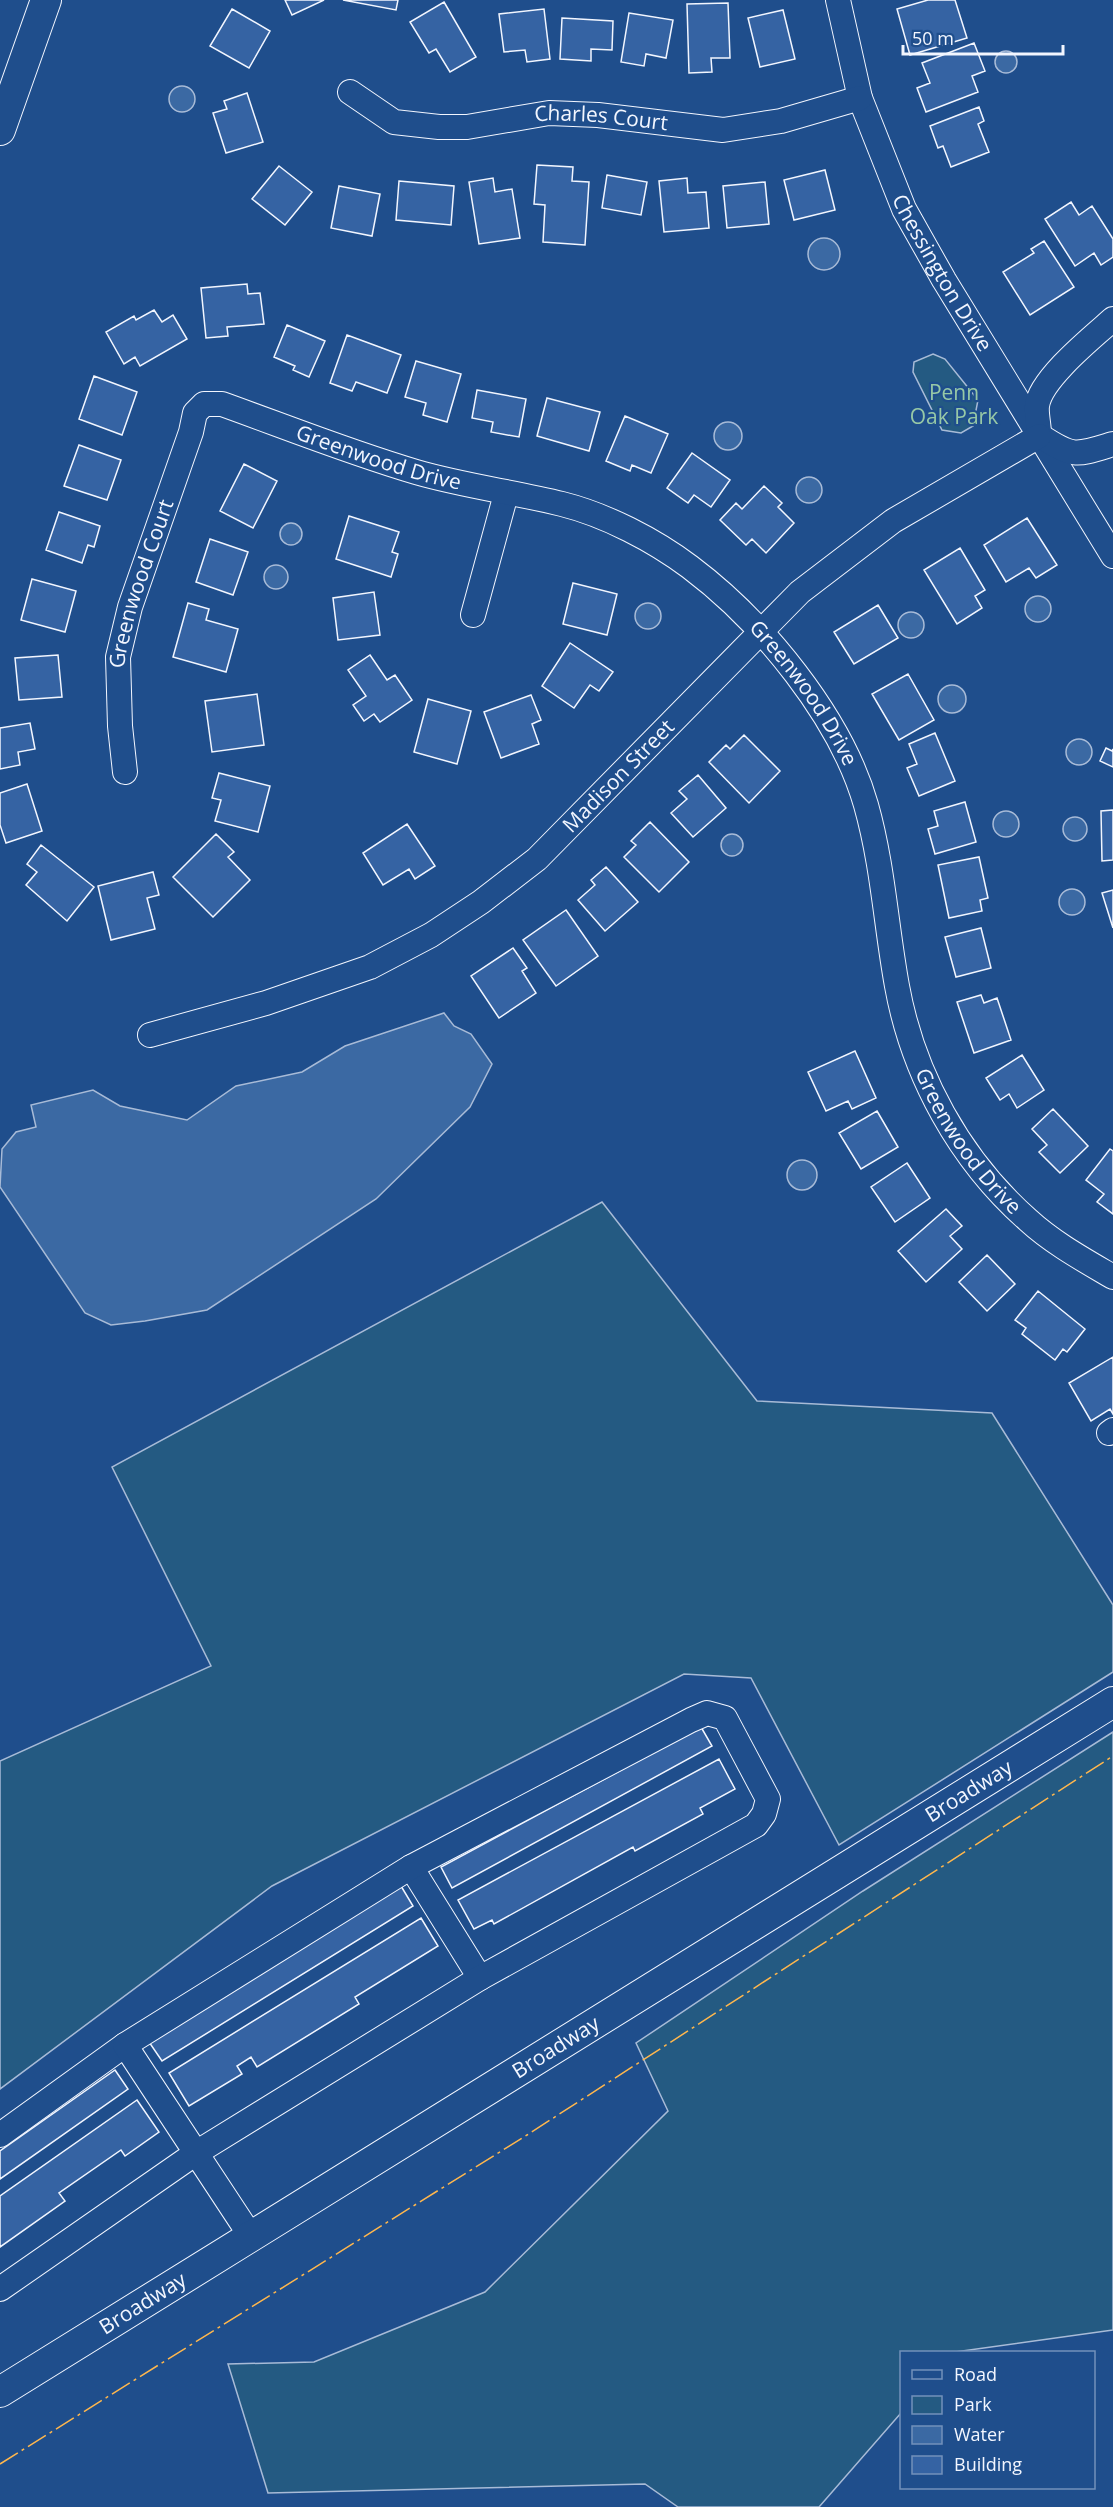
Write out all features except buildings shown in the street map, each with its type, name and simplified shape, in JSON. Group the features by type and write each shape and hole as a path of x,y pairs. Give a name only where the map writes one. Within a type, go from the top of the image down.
{"main road":[{"path":"0,130 46,0"},
{"name":"Broadway","path":"0,2392 252,2238 807,1890 1113,1702"}],"street":[{"name":"Chessington Drive","path":"838,0 860,98 904,209 1113,556"},
{"name":"Charles Court","path":"350,92 394,122 439,128 467,127 549,113 598,115 723,130 781,121 860,98"},
{"path":"1113,319 1081,347 1045,388 1037,404 1040,436 1065,452 1083,453 1113,444"},
{"name":"Greenwood Drive","path":"204,404 222,404 416,472 506,494 564,505 629,530 690,567 761,632 817,703 865,802 879,858 897,988 915,1054 938,1105 960,1142 1028,1220 1069,1250 1113,1277"},
{"name":"Greenwood Court","path":"124,772 118,657 130,607 191,432 195,413 204,404"},
{"name":"Madison Street","path":"150,1035 266,1003 370,968 439,930 537,859 800,592 893,521 1040,436"},
{"path":"473,615 506,494"},
{"path":"0,2135 124,2045 411,1867 691,1720 707,1713 725,1718 768,1799 764,1814 756,1826 480,1978 196,2153 0,2289"},
{"path":"411,1867 480,1978"},
{"path":"124,2045 252,2238"}],"green space":[{"name":"Penn Oak Park","path":"933,354 945,359 978,400 973,426 961,433 942,430 913,372 914,362"},
{"path":"602,1202 757,1401 992,1413 1113,1605 1113,1672 839,1845 751,1678 684,1674 272,1886 0,2089 0,1761 211,1666 112,1467"},
{"path":"1113,1732 1113,2330 962,2351 900,2351 900,2414 819,2507 678,2507 645,2484 268,2493 228,2364 314,2362 485,2292 668,2111 636,2043 863,1891"}],"water":[{"path":"1002,51 1010,51 1017,58 1017,66 1010,73 1002,73 995,66 995,58"},
{"path":"182,86 191,90 195,99 191,108 182,112 173,108 169,99 173,90"},
{"path":"824,238 835,243 840,254 835,265 824,270 813,265 808,254 813,243"},
{"path":"728,422 738,426 742,436 738,446 728,450 718,446 714,436 718,426"},
{"path":"809,477 818,481 822,490 818,499 809,503 800,499 796,490 800,481"},
{"path":"287,523 295,523 302,530 302,538 295,545 287,545 280,538 280,530"},
{"path":"276,565 284,569 288,577 284,585 276,589 268,585 264,577 268,569"},
{"path":"1038,596 1047,600 1051,609 1047,618 1038,622 1029,618 1025,609 1029,600"},
{"path":"648,603 658,606 661,616 658,626 648,629 638,626 635,616 638,606"},
{"path":"911,612 920,616 924,625 920,634 911,638 902,634 898,625 902,616"},
{"path":"952,685 962,689 966,699 962,709 952,713 942,709 938,699 942,689"},
{"path":"1079,739 1088,743 1092,752 1088,761 1079,765 1070,761 1066,752 1070,743"},
{"path":"1006,811 1015,815 1019,824 1015,833 1006,837 997,833 993,824 997,815"},
{"path":"1075,817 1083,821 1087,829 1083,837 1075,841 1067,837 1063,829 1067,821"},
{"path":"732,834 740,837 743,845 740,853 732,856 724,853 721,845 724,837"},
{"path":"1072,889 1081,893 1085,902 1081,911 1072,915 1063,911 1059,902 1063,893"},
{"path":"444,1013 454,1026 471,1034 492,1064 470,1107 376,1199 207,1310 111,1325 85,1313 0,1187 2,1149 16,1132 36,1127 31,1105 93,1090 120,1106 187,1120 236,1086 302,1072 345,1046"},
{"path":"802,1160 813,1164 817,1175 813,1186 802,1190 791,1186 787,1175 791,1164"}],"power":[{"path":"0,2464 527,2135 1113,1756"}]}
